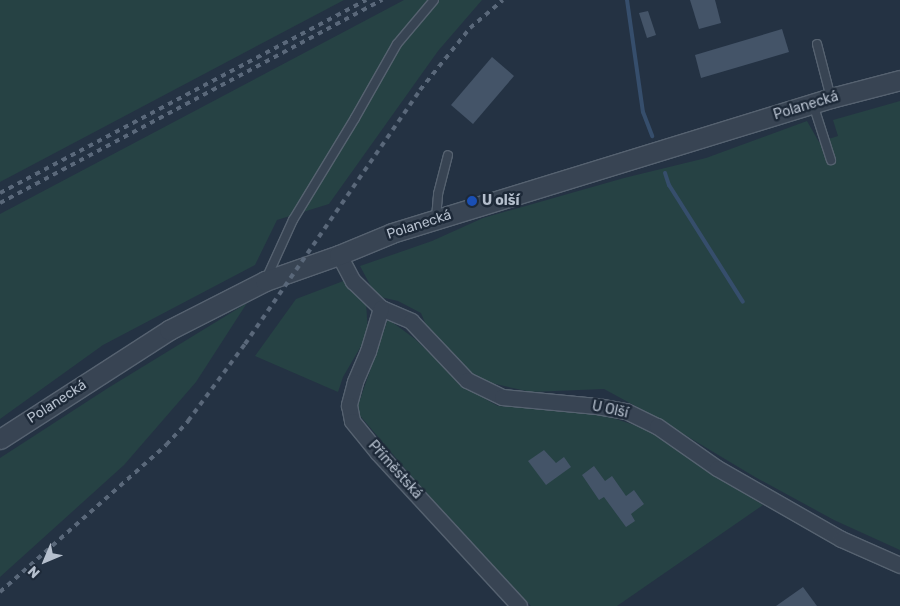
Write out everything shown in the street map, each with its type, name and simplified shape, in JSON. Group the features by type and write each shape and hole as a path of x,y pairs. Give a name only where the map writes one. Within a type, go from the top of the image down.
{"street":[{"name":"Polanecká","path":"0,439 169,330 265,281 340,255 392,233 822,101 900,80"},
{"name":"U Olší","path":"340,255 353,281 381,308 411,321 466,380 502,398 597,406 626,411 657,426 717,468 841,539 900,565"},
{"name":"Příměstská","path":"381,308 368,352 354,382 349,405 352,421 378,453 519,606"}],"lane":[{"path":"265,281 293,220 397,44 434,0"},
{"path":"817,44 822,101 831,160"},
{"path":"436,220 438,194 448,155"}],"green space":[{"path":"0,0 344,0 0,182"},
{"path":"404,0 482,0 438,51 329,204 277,220 255,265 103,345 0,419 0,214"},
{"path":"900,101 900,550 834,520 755,477 650,414 604,389 531,392 477,380 428,330 421,313 398,301 376,296 360,266 432,241 483,218 624,178 706,158 807,121 819,142 838,136 833,120"},
{"path":"346,280 366,302 368,334 343,377 338,392 255,356 296,299"},
{"path":"247,303 196,382 124,465 0,577 0,458 108,388"},
{"path":"388,319 415,339 449,372 478,395 498,406 595,412 649,430 709,472 763,505 617,606 531,606 413,478 356,411"}],"building":[{"path":"690,0 715,0 721,23 699,29"},
{"path":"648,11 656,35 647,38 639,13"},
{"path":"782,29 789,52 701,78 695,55"},
{"path":"492,57 514,76 473,124 451,105"},
{"path":"544,450 556,463 564,457 571,467 546,485 528,461"},
{"path":"594,466 605,481 612,476 626,496 634,490 644,504 631,514 635,521 626,527 604,497 599,500 582,475"},
{"path":"803,587 817,606 776,606"}],"waterway":[{"path":"627,0 643,112 652,136"},
{"path":"665,173 669,185 743,302"}],"railway":[{"path":"0,193 366,0"},
{"path":"0,203 382,0"},
{"path":"0,592 166,445 188,421 245,344 420,90 470,28 503,0"}],"place":[{"name":"U olší","path":"472,201"}]}
